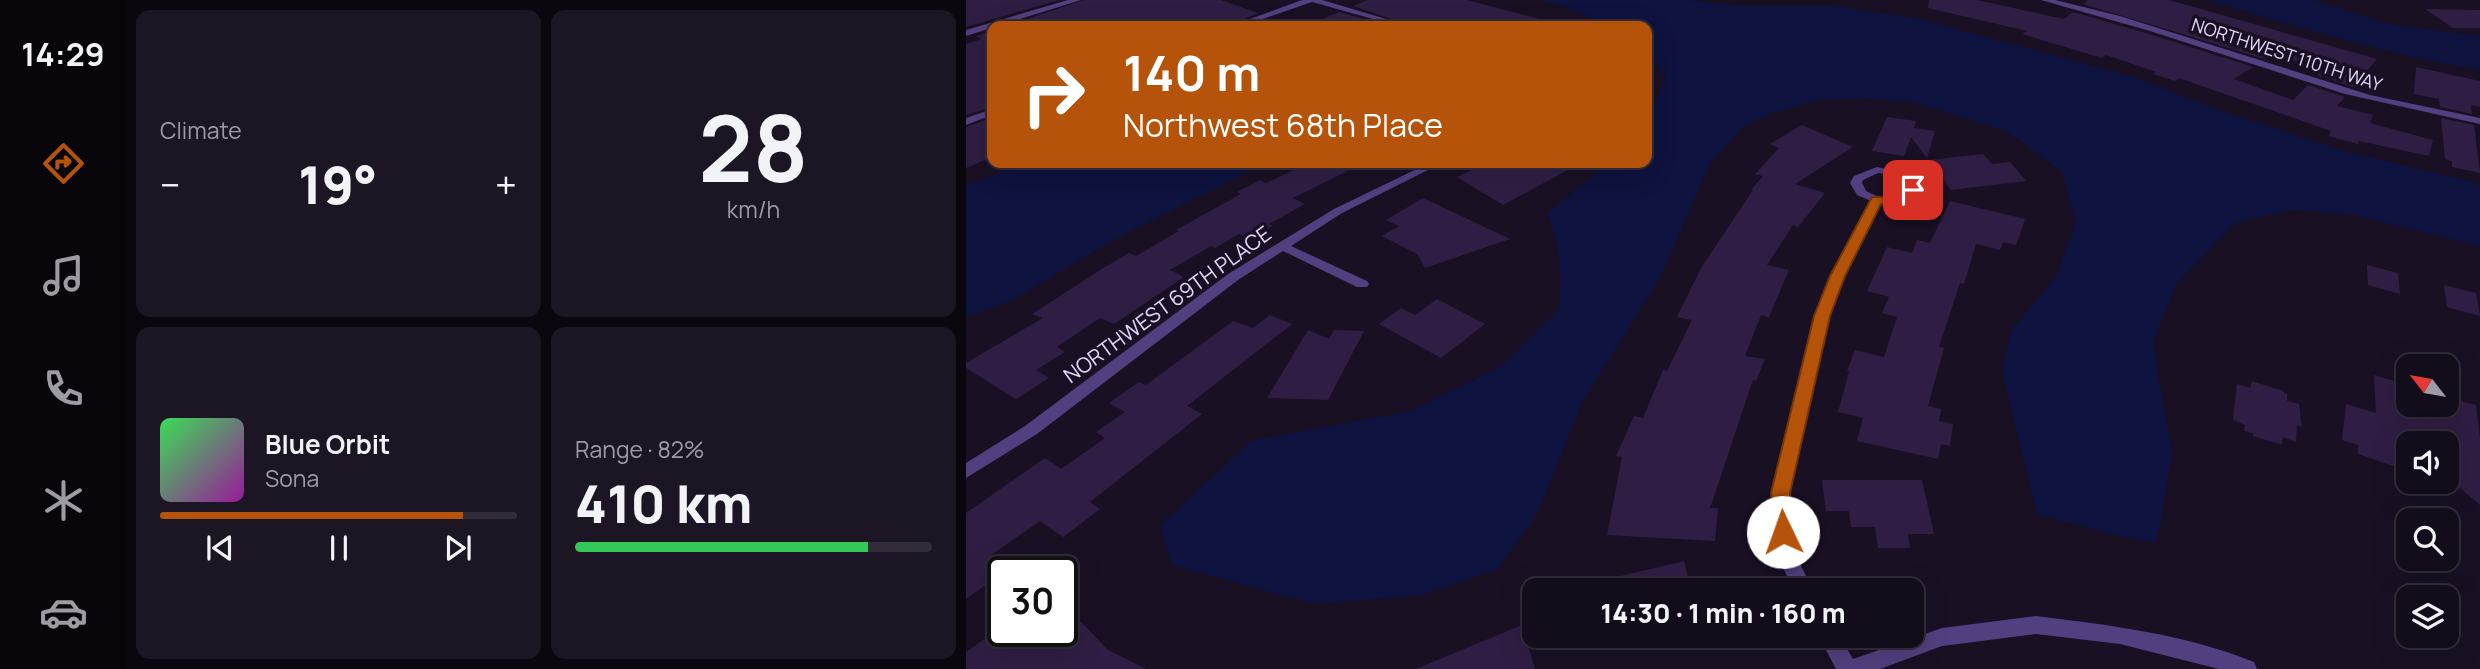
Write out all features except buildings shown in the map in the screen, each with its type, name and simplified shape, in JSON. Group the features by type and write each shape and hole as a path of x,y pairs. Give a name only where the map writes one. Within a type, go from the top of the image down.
{"street":[{"path":"1006,21 1077,0"},
{"path":"1250,21 1311,0 1388,21"},
{"name":"NORTHWEST 110TH WAY","path":"2045,0 2191,40 2331,87 2480,121"},
{"path":"966,33 987,27"},
{"path":"966,122 987,114"},
{"name":"NORTHWEST 69TH PLACE","path":"966,471 1031,430 1188,310 1282,246 1338,211 1427,168"},
{"path":"1877,170 1896,172 1913,185 1910,195 1904,199 1877,200 1857,188 1856,183 1862,174 1877,170"},
{"path":"1797,578 1792,568 1783,532 1781,493 1822,316 1837,276 1877,200"},
{"path":"1282,246 1362,284"},
{"path":"1853,669 1942,637 2036,625 2120,635 2247,669"},
{"path":"1835,648 1847,669"}],"shaded area":[{"path":"1539,0 1688,0 1737,6 1837,6 1919,19 2134,77 2224,112 2345,151 2480,184 2480,246 2354,215 2292,210 2235,223 2177,283 2153,343 2172,454 2157,543 2111,534 2037,514 2002,371 2011,331 2056,276 2076,223 2062,172 2008,132 1914,102 1820,100 1772,113 1744,126 1710,163 1661,276 1583,401 1536,517 1496,570 1422,595 1315,604 1172,565 1160,526 1251,441 1411,411 1502,366 1559,309 1559,260 1547,213 1603,168 1652,168 1652,110 1666,78 1652,61 1652,21 1598,21 1564,6"},
{"path":"2208,0 2313,0 2388,24 2480,36 2480,70 2377,48"},
{"path":"1011,168 1256,168 1108,243 1013,300 966,317 966,186"}],"route":[{"path":"1783,532 1781,493 1822,316 1837,276 1877,200 1904,199 1913,190"}]}
